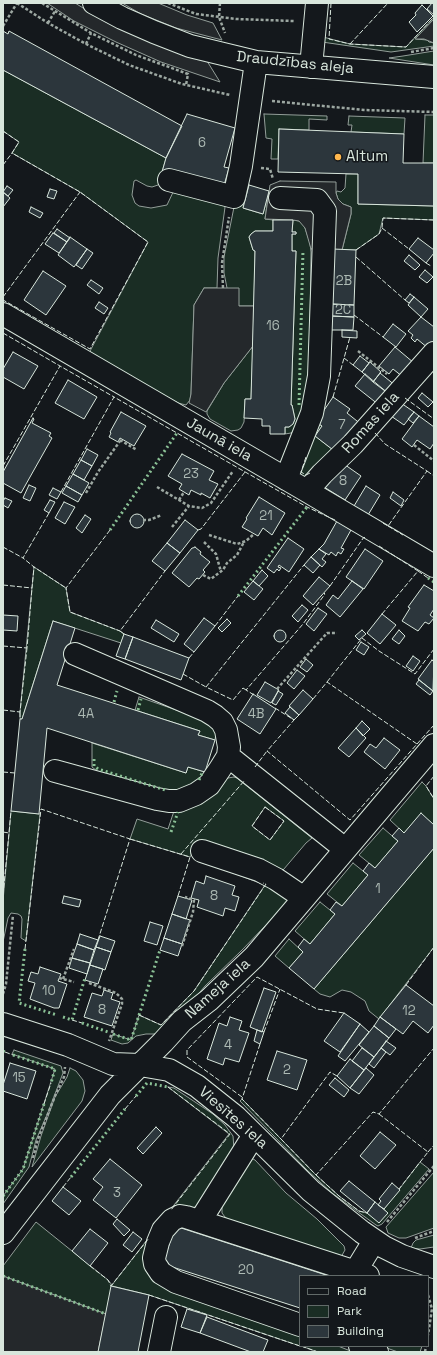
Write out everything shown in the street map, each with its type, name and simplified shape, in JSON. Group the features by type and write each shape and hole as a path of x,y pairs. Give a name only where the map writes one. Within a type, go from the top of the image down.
{"street":[{"name":"Draudzības aleja","path":"94,3 122,18 154,32 190,46 226,56 256,62 434,77"},
{"path":"311,67 317,3"},
{"path":"169,180 234,197 241,166 256,62"},
{"path":"280,198 317,200 325,211 319,376 312,413 286,479"},
{"name":"Jaunā iela","path":"3,314 434,566"},
{"name":"Romas iela","path":"308,491 322,474 354,444 434,353"},
{"path":"55,771 169,801 179,800 196,794 209,785 228,756 226,730 222,722 207,710 75,654"},
{"name":"Nameja iela","path":"3,1234 110,1095 182,1021 209,1000 254,957 434,745"},
{"path":"228,756 345,849"},
{"path":"202,851 259,870 276,879 304,898"},
{"name":"Viesītes iela","path":"3,1024 68,1045 113,1064 140,1065 168,1070 197,1086 236,1116 311,1191 336,1213 379,1233 402,1256 434,1267"},
{"path":"200,1221 254,1135"},
{"path":"299,1325 176,1282 161,1273 155,1264 154,1258 163,1230 172,1220 180,1216 200,1221 361,1274 379,1233"},
{"path":"159,1352 166,1316"},
{"path":"363,1347 377,1352"}],"path":[{"path":"3,26 17,3 48,23 129,65 186,85 251,99 364,110 434,112"},
{"path":"42,3 91,33 136,55 188,74 186,85"},
{"path":"168,3 196,14 297,22"},
{"path":"220,3 219,17 229,42 226,56"},
{"path":"48,23 55,11"},
{"path":"86,44 91,33"},
{"path":"241,166 270,169 280,198"},
{"path":"223,288 223,247 234,197"},
{"path":"358,350 388,375 392,375 405,386"},
{"path":"86,493 98,472 120,440 137,450"},
{"path":"414,445 434,461"},
{"path":"157,487 189,506 202,508 211,503 236,467"},
{"path":"179,500 184,492"},
{"path":"172,527 189,506"},
{"path":"144,520 149,520 162,515"},
{"path":"209,535 237,544 244,542 254,534"},
{"path":"204,542 216,554 221,572"},
{"path":"203,575 211,579 221,572 227,563 237,555 244,542"},
{"path":"277,689 327,632 337,633"},
{"path":"182,946 193,912 194,900 185,897"},
{"path":"3,994 6,984 13,915"},
{"path":"63,979 74,948"},
{"path":"59,978 74,982"},
{"path":"90,984 116,993 122,999 122,1004 109,1041"},
{"path":"32,1161 38,1139 54,1096 64,1077 64,1062"},
{"path":"379,1233 434,1166"},
{"path":"429,1298 432,1309 429,1328"}],"green space":[{"path":"434,17 434,19 416,39 427,40 434,43 434,46 391,52 322,42 323,37 350,44 406,47"},
{"path":"434,51 434,65 389,58 403,56"},
{"path":"3,70 166,158 158,185 152,187 136,180 134,181 132,195 135,203 139,206 151,208 167,205 175,188 226,200 218,258 217,288 204,288 194,305 191,394 190,400 186,405 178,403 89,353 148,242 80,192 12,153 19,142 3,131"},
{"path":"264,114 327,116 327,120 309,119 309,130 279,129 278,159 271,159 272,139 266,138"},
{"path":"425,115 434,115 434,163 423,163"},
{"path":"349,116 405,118 404,134 351,132 352,125 348,125"},
{"path":"346,174 358,174 358,204 434,206 434,220 383,218 379,234 356,250 342,250 351,214 351,207 343,204 338,199 336,193 337,191 341,192 345,188"},
{"path":"269,191 265,219 273,220 273,231 255,231 249,237 253,250 255,251 254,306 239,306 227,288 224,273 224,257 235,202 244,204 243,208 263,214"},
{"path":"293,220 299,221 304,225 310,243 311,252 309,391 295,429 291,433 285,434 285,427 289,427 293,424 295,419 291,405 296,251 292,251 292,234 296,234 296,232 292,232"},
{"path":"253,346 251,399 245,399 244,422 241,428 231,431 210,419 207,411 224,383"},
{"path":"316,422 322,426 315,436 337,453 307,478 300,473"},
{"path":"34,567 66,588 70,612 120,631 124,634 121,643 53,621 22,719 20,719 20,712"},
{"path":"139,697 202,719 214,729 216,733 215,740 198,735 200,731 135,710"},
{"path":"92,743 186,773 188,767 205,772 200,782 173,793 97,771 92,767"},
{"path":"228,778 237,778 312,838 278,876 198,845 190,857 130,839 137,819 168,829 175,808","holes":["265,807 284,821 270,840 252,826"]},
{"path":"422,782 434,799 434,825 421,814 404,833 390,820"},
{"path":"11,811 40,814 26,941 21,938 21,916 11,913 8,918 3,942 3,901"},
{"path":"383,828 398,841 375,868 359,855"},
{"path":"434,848 434,947 379,1019 369,1011 365,1001 351,992 342,990 330,997 320,994 314,989"},
{"path":"204,862 247,871 288,900 287,903 205,986 190,1004 157,1034 136,1036 128,1043 122,1044 111,1040 113,1034 131,1040 139,1015 161,1025 194,991 265,885"},
{"path":"353,863 368,875 342,906 327,894"},
{"path":"320,902 335,914 310,944 295,931"},
{"path":"289,939 303,952 289,968 275,956"},
{"path":"14,1050 61,1066 63,1073 36,1140 29,1167 3,1204 3,1196 23,1169 55,1069 12,1054"},
{"path":"70,1068 76,1071 83,1080 85,1091 82,1101 32,1167 55,1097 67,1077"},
{"path":"168,1087 174,1088 213,1114 225,1125 233,1136 234,1149 197,1206 189,1210 149,1259 299,1332 299,1346 149,1295 112,1286 106,1314 3,1276 3,1266 36,1222 108,1280 112,1285 229,1134"},
{"path":"242,1099 316,1175 339,1196 359,1211 367,1213 379,1222 388,1213 384,1209 420,1162 429,1169 382,1224 378,1226 332,1193 307,1170 240,1101"},
{"path":"251,1158 255,1160 286,1193 317,1219 344,1246 345,1250 341,1257 230,1221 225,1217 222,1213 222,1203"},
{"path":"434,1172 434,1228 406,1238 399,1238 388,1233 386,1227"},
{"path":"434,1235 434,1247 420,1249 411,1248 416,1240"},
{"path":"304,1347 340,1347 353,1352 318,1352"},
{"path":"384,1347 422,1347 420,1352 398,1352"}],"shaded area":[{"path":"47,3 75,3 106,22 207,61 220,82 161,62 116,42 74,21"},
{"path":"122,3 158,3 187,15 213,23 222,40 176,28 141,14"},
{"path":"434,19 434,43 424,39 415,39"},
{"path":"280,181 336,182 336,193 338,199 343,204 351,207 351,214 342,250 311,249 305,228 299,221 265,219 270,185"},
{"path":"204,288 239,288 239,306 254,306 253,346 224,383 206,412 189,403 191,394 194,305"},
{"path":"3,1276 106,1314 98,1352 3,1352"}],"building":[{"path":"432,3 434,3 434,15 427,9"},
{"path":"422,5 433,16 417,32 409,22 416,15 415,13"},
{"path":"3,31 8,34 9,31 182,126 166,158 3,70"},
{"path":"187,114 235,128 224,167 229,168 223,189 162,172 166,158"},
{"path":"279,129 404,134 403,163 434,163 434,206 358,204 358,174 278,172"},
{"path":"249,185 269,191 263,214 243,208"},
{"path":"7,186 13,190 8,196 3,192"},
{"path":"50,189 57,191 54,199 47,197"},
{"path":"3,192 10,198 3,207"},
{"path":"31,207 43,213 40,218 29,212"},
{"path":"273,220 293,220 292,232 296,232 296,234 292,234 292,251 296,251 291,405 295,419 293,424 289,427 285,427 285,434 270,434 270,426 262,426 262,419 244,418 245,399 251,399 255,251 253,250 249,237 255,231 273,231"},
{"path":"57,229 70,238 67,242 54,233"},
{"path":"53,233 67,242 59,253 45,244"},
{"path":"70,237 87,249 74,267 58,255"},
{"path":"418,238 434,250 434,253 426,263 409,249"},
{"path":"87,249 93,253 82,269 76,265"},
{"path":"333,249 356,250 354,305 331,304"},
{"path":"409,255 420,265 415,270 404,261"},
{"path":"425,270 433,277 427,283 419,277"},
{"path":"43,271 66,286 46,315 24,300"},
{"path":"91,280 103,288 99,294 87,285"},
{"path":"410,294 414,297 409,303 405,300"},
{"path":"414,297 428,309 421,317 408,305"},
{"path":"99,302 108,308 104,314 95,308"},
{"path":"331,304 354,305 354,317 331,316"},
{"path":"331,316 354,317 353,330 331,330"},
{"path":"421,317 434,327 434,341 428,348 417,339 415,342 411,338 413,335 408,331"},
{"path":"393,324 406,334 396,347 383,337"},
{"path":"342,330 357,331 357,338 342,337"},
{"path":"395,347 414,363 403,377 393,369 389,374 379,366"},
{"path":"13,352 38,366 24,389 3,377 3,369"},
{"path":"360,356 369,363 362,372 353,365"},
{"path":"370,362 381,372 373,382 362,372"},
{"path":"380,373 396,386 389,394 373,382"},
{"path":"365,374 389,394 379,405 355,386"},
{"path":"68,380 97,397 84,419 55,403"},
{"path":"422,393 433,402 428,407 418,398"},
{"path":"333,397 350,409 347,413 362,425 337,453 315,436 322,426 316,422"},
{"path":"401,403 414,412 404,425 391,416"},
{"path":"121,412 146,426 134,446 120,438 118,442 109,437 110,432"},
{"path":"414,412 419,416 413,423 408,419"},
{"path":"419,416 434,427 434,443 430,449 417,440 412,447 402,439"},
{"path":"33,418 32,423 51,433 49,436 52,438 21,493 3,483 3,472"},
{"path":"87,449 98,455 92,466 81,460"},
{"path":"182,454 214,471 209,480 218,484 210,498 191,490 189,495 179,489 182,484 168,476"},
{"path":"81,460 92,466 84,480 73,474"},
{"path":"341,462 361,476 345,500 324,487"},
{"path":"73,474 89,483 82,495 66,486"},
{"path":"29,485 36,488 30,501 23,498"},
{"path":"66,486 82,495 78,502 62,493"},
{"path":"366,486 380,495 368,515 354,506"},
{"path":"53,488 61,492 57,499 49,495"},
{"path":"393,492 404,500 401,506 390,498"},
{"path":"259,497 285,513 272,535 263,528 258,536 242,527"},
{"path":"5,498 12,501 8,508 3,505"},
{"path":"50,500 55,502 49,513 44,510"},
{"path":"64,502 75,507 65,524 55,518"},
{"path":"134,514 140,514 144,518 144,524 140,528 134,528 130,524 130,518"},
{"path":"85,515 91,519 82,533 76,528"},
{"path":"185,520 198,530 180,553 167,543"},
{"path":"337,521 351,530 341,548 344,549 341,554 338,552 336,556 331,552 329,555 319,549 324,544"},
{"path":"288,538 304,549 289,572 279,565 278,567 281,568 279,571 277,569 274,573 267,568"},
{"path":"167,543 180,553 165,571 152,561"},
{"path":"195,547 201,552 200,554 210,562 203,570 205,572 189,587 172,573 192,548"},
{"path":"319,549 326,554 322,559 326,562 322,567 311,557"},
{"path":"365,549 383,561 364,589 346,577"},
{"path":"311,557 320,565 313,573 304,565"},
{"path":"262,570 268,576 259,586 253,581"},
{"path":"319,577 330,586 313,605 303,596"},
{"path":"253,581 263,589 254,600 244,592"},
{"path":"352,581 363,589 340,617 326,605 333,595 338,599"},
{"path":"424,585 434,591 434,609 430,615 434,618 429,624 425,622 418,631 402,621 410,608 408,607"},
{"path":"302,605 308,610 298,622 292,616"},
{"path":"318,608 327,614 314,631 306,624"},
{"path":"382,614 396,625 380,644 367,633"},
{"path":"3,615 18,616 17,631 3,630"},
{"path":"204,618 215,626 194,652 184,644"},
{"path":"227,619 231,623 222,632 218,628"},
{"path":"156,620 179,634 174,642 151,628"},
{"path":"53,621 75,628 57,685 200,731 198,735 215,740 205,772 188,767 186,773 47,728 39,814 11,811 20,719 22,719"},
{"path":"278,630 282,630 286,636 282,642 278,642 274,638 274,634"},
{"path":"362,630 366,634 359,640 355,636"},
{"path":"399,630 405,636 399,644 392,639"},
{"path":"124,634 133,637 125,659 116,656"},
{"path":"133,637 189,658 181,680 125,659"},
{"path":"361,642 369,647 364,655 356,650"},
{"path":"413,656 420,661 413,671 406,666"},
{"path":"306,659 313,665 307,672 300,667"},
{"path":"432,660 434,662 433,691 418,679"},
{"path":"297,670 305,676 294,689 287,683"},
{"path":"419,680 433,691 430,695 416,684"},
{"path":"265,682 279,690 271,703 257,695"},
{"path":"303,690 313,699 299,715 289,706"},
{"path":"278,691 283,694 276,705 272,703"},
{"path":"253,694 276,709 260,734 237,719"},
{"path":"290,707 299,715 294,720 285,713"},
{"path":"362,721 370,729 363,736 356,728"},
{"path":"356,728 366,738 349,757 338,748"},
{"path":"384,738 400,750 385,769 364,752 370,744 376,748"},
{"path":"421,813 434,825 434,848 314,989 289,968 303,952 298,947 304,939 310,944 335,914 330,910 336,902 342,906 368,875 363,871 369,863 375,868 398,841 392,836 399,828 404,833"},
{"path":"206,876 235,886 232,895 239,897 235,911 225,908 223,916 197,907 199,900 191,898 196,881 204,884"},
{"path":"64,896 81,900 79,907 62,903"},
{"path":"178,896 192,900 186,919 172,914"},
{"path":"172,914 190,920 182,944 164,938"},
{"path":"150,922 163,926 157,945 144,941"},
{"path":"80,934 98,940 94,950 77,944"},
{"path":"100,936 115,941 111,952 96,947"},
{"path":"164,938 182,944 178,956 160,950"},
{"path":"77,944 94,950 90,963 72,958"},
{"path":"96,947 111,952 105,970 90,965"},
{"path":"72,958 90,963 87,974 69,968"},
{"path":"90,965 103,969 98,984 85,980"},
{"path":"40,967 61,974 58,981 67,984 59,1008 54,1008 30,999 35,983 28,981 31,972 38,974"},
{"path":"406,985 434,1006 434,1025 428,1033 413,1021 403,1034 380,1017"},
{"path":"264,988 276,992 262,1032 250,1027"},
{"path":"104,990 113,993 111,999 120,1002 112,1026 84,1017 92,993 102,996"},
{"path":"344,1013 360,1024 340,1052 324,1041"},
{"path":"230,1017 242,1021 239,1030 249,1033 239,1062 225,1058 223,1065 207,1059 219,1023 227,1026"},
{"path":"380,1017 396,1029 389,1038 374,1026"},
{"path":"360,1024 369,1032 345,1061 338,1056"},
{"path":"374,1026 389,1038 374,1057 359,1045"},
{"path":"257,1030 264,1032 260,1044 254,1041"},
{"path":"386,1041 396,1048 390,1055 381,1048"},
{"path":"362,1048 374,1057 364,1070 352,1061"},
{"path":"381,1048 386,1052 374,1068 369,1064"},
{"path":"277,1051 307,1060 297,1090 267,1080"},
{"path":"350,1059 364,1070 350,1088 337,1076"},
{"path":"10,1063 36,1071 27,1099 3,1091 3,1085"},
{"path":"366,1068 374,1075 359,1094 350,1088"},
{"path":"335,1078 349,1090 344,1097 329,1085"},
{"path":"156,1127 162,1133 143,1154 137,1148"},
{"path":"380,1132 396,1145 375,1169 360,1156"},
{"path":"110,1159 142,1185 116,1218 93,1200 103,1187 93,1179"},
{"path":"349,1181 375,1202 367,1213 340,1191"},
{"path":"392,1183 400,1190 384,1209 378,1205 381,1201 379,1199"},
{"path":"63,1187 81,1201 69,1215 52,1201"},
{"path":"375,1202 388,1213 379,1223 367,1213"},
{"path":"117,1219 130,1230 124,1236 113,1224"},
{"path":"175,1226 326,1275 299,1275 299,1308 163,1264"},
{"path":"90,1229 108,1243 90,1266 72,1251"},
{"path":"133,1232 142,1239 132,1252 123,1245"},
{"path":"111,1286 149,1295 138,1352 98,1352"},
{"path":"187,1309 207,1315 200,1333 181,1327"},
{"path":"207,1317 268,1340 263,1352 251,1352 200,1333"}],"hedge":[{"path":"299,405 303,250"},
{"path":"110,530 177,433"},
{"path":"238,596 307,507"},
{"path":"428,578 434,582"},
{"path":"114,702 117,691"},
{"path":"138,710 141,699"},
{"path":"94,759 94,766 98,769 165,790"},
{"path":"199,780 203,771"},
{"path":"171,832 178,812"},
{"path":"25,949 19,1003 57,1015"},
{"path":"113,1034 131,1040 160,950"},
{"path":"63,1017 72,1020 85,978"},
{"path":"82,1023 108,1032"},
{"path":"13,1055 55,1069 51,1083"},
{"path":"136,1096 147,1083 168,1087"},
{"path":"3,1196 23,1169 44,1104"},
{"path":"71,1177 125,1109"},
{"path":"3,1276 106,1314"}],"fence":[{"path":"331,3 329,39 350,44 406,47 434,17"},
{"path":"350,44 388,3"},
{"path":"3,131 19,142 12,153 80,192 148,242 90,349 3,300"},
{"path":"3,165 12,153"},
{"path":"3,297 80,192"},
{"path":"356,250 379,234 382,228 383,218 434,220"},
{"path":"382,228 409,249"},
{"path":"356,257 405,300"},
{"path":"426,263 431,266"},
{"path":"354,315 383,337"},
{"path":"3,333 60,366"},
{"path":"333,397 350,337"},
{"path":"344,358 353,365"},
{"path":"3,466 60,366 114,397"},
{"path":"61,492 114,397 307,507 337,521"},
{"path":"405,398 434,419"},
{"path":"375,433 385,444 427,471 388,526 381,522"},
{"path":"306,457 301,472 306,475 310,473"},
{"path":"427,471 434,476"},
{"path":"198,530 201,529 245,472"},
{"path":"49,513 23,558 66,588"},
{"path":"388,526 403,535"},
{"path":"110,530 66,588 70,612 120,631"},
{"path":"330,586 364,537 365,538"},
{"path":"379,546 418,571"},
{"path":"3,547 23,558"},
{"path":"246,690 243,688 233,700 206,687 304,565"},
{"path":"3,585 32,588 34,567"},
{"path":"124,634 120,631 165,571"},
{"path":"382,614 418,571 428,578"},
{"path":"3,646 27,648 32,588"},
{"path":"254,695 246,690 303,624 325,594 324,593"},
{"path":"215,626 238,596"},
{"path":"327,682 362,638 379,651 415,674 434,649"},
{"path":"3,710 20,712 27,648"},
{"path":"189,658 194,652"},
{"path":"183,674 206,687"},
{"path":"275,708 294,720 267,751 350,820 417,744 327,682 313,699"},
{"path":"20,712 20,719"},
{"path":"417,744 434,725"},
{"path":"255,767 267,751"},
{"path":"3,772 15,773"},
{"path":"434,776 426,786 434,799"},
{"path":"181,854 245,780"},
{"path":"265,807 284,821 270,840 252,826 265,807"},
{"path":"25,949 41,809 130,839 98,940"},
{"path":"3,832 9,833 11,811"},
{"path":"3,895 9,833"},
{"path":"130,839 190,857 178,896"},
{"path":"139,1015 161,1025 194,991 266,884 263,883"},
{"path":"406,985 434,947"},
{"path":"242,1097 187,1057 187,1050 257,977 317,1009 344,1013"},
{"path":"264,1032 280,989"},
{"path":"72,1020 82,1023"},
{"path":"260,1044 242,1099 281,1139"},
{"path":"337,1076 330,1072 281,1139 316,1175 373,1112 379,1114 434,1048"},
{"path":"5,1052 13,1055"},
{"path":"44,1104 51,1083"},
{"path":"168,1087 230,1134 171,1210"},
{"path":"125,1109 136,1096"},
{"path":"379,1114 428,1152 399,1189"},
{"path":"428,1152 434,1145"},
{"path":"316,1175 339,1196 359,1211 367,1213"},
{"path":"63,1187 71,1177"},
{"path":"90,1266 108,1280 111,1286 149,1238"},
{"path":"149,1295 299,1346"},
{"path":"304,1347 318,1352"}],"place":[{"name":"Altum","path":"338,157"}]}
